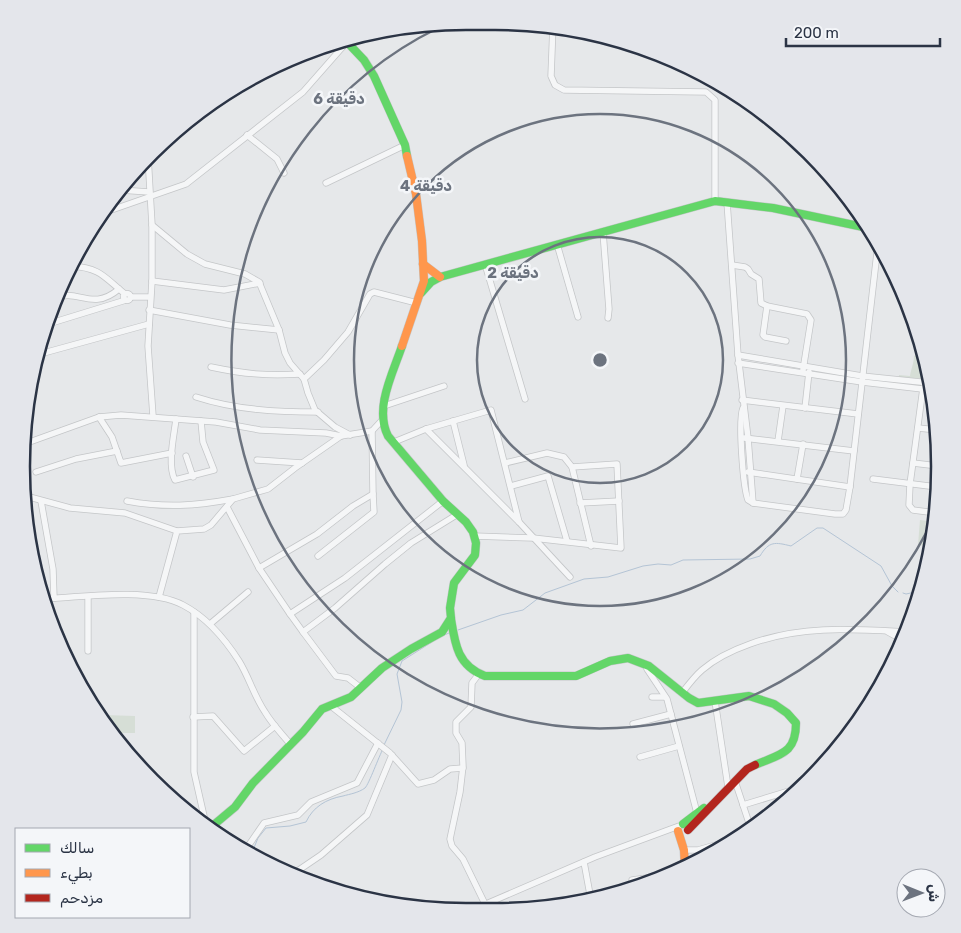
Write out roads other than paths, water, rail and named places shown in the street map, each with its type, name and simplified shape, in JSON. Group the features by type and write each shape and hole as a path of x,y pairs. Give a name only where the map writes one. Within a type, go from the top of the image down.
{"main road":[{"path":"351,46 364,60 374,76 405,145 416,194 422,241 424,280 389,384 383,420 384,428 394,442 443,501 466,522 474,536 476,543 474,555 454,583 451,593 451,618 455,642 462,663 478,675 485,676 576,676 610,661 628,658 645,664 689,698 698,702 749,696 781,708 796,723 796,737 790,749 747,769 718,799 683,829"},
{"path":"420,294 431,282 440,277 715,201 797,212 858,226"},
{"path":"423,264 428,270 440,277"},
{"path":"216,823 235,807 253,783 291,745 322,709 351,697 382,668 442,632 451,618"},
{"path":"685,860 683,829 697,813 718,799"}],"street":[{"path":"553,34 552,76 555,85 564,90 706,92 715,100 715,201"},
{"path":"115,208 149,194 186,184 303,92 339,49"},
{"path":"247,135 277,159 284,173"},
{"path":"326,183 405,145"},
{"path":"148,168 152,225 152,280 148,346 153,416"},
{"path":"128,191 149,194"},
{"path":"727,202 738,363 743,408 741,412 747,472 746,497 754,503 840,514 843,514 846,510 877,255"},
{"path":"152,225 187,254 205,264 245,274 260,283 279,330 285,353 290,363 302,376 315,410 350,435"},
{"path":"603,232 609,309 608,318"},
{"path":"557,244 578,316"},
{"path":"485,264 525,399"},
{"path":"732,265 745,267 759,279 760,303 802,312 810,316 805,408"},
{"path":"78,266 86,267 102,273 127,297"},
{"path":"152,280 224,290 260,283"},
{"path":"64,297 96,301 103,300 119,289"},
{"path":"212,367 240,373 269,376 302,376 324,360 348,332 370,294 374,292 417,303"},
{"path":"55,322 127,297 150,297"},
{"path":"767,306 763,335 786,341"},
{"path":"149,310 230,325 279,330"},
{"path":"45,353 149,324"},
{"path":"738,355 923,389 909,501 913,510 928,512"},
{"path":"738,363 806,374 923,382"},
{"path":"384,406 444,386"},
{"path":"196,397 242,408 273,412 318,412"},
{"path":"742,400 858,414"},
{"path":"778,441 783,406"},
{"path":"394,442 426,429 491,410 519,522"},
{"path":"31,442 99,417 121,415 153,416 260,430 326,433 341,436 372,431 383,420"},
{"path":"99,417 112,437 121,463 172,453"},
{"path":"176,419 172,453 172,470 176,480 214,470 203,442 201,421"},
{"path":"453,421 465,467"},
{"path":"918,428 929,429"},
{"path":"426,429 519,522 570,577"},
{"path":"318,556 374,512 372,431"},
{"path":"127,501 160,506 185,506 204,504 268,489 341,436"},
{"path":"744,438 854,451"},
{"path":"797,479 803,444"},
{"path":"36,472 76,459 117,451"},
{"path":"506,464 547,453 564,458 572,467 592,546"},
{"path":"186,456 193,476"},
{"path":"257,460 302,463"},
{"path":"913,463 931,465"},
{"path":"474,536 533,538 621,548 617,464 572,467"},
{"path":"747,472 850,487"},
{"path":"511,486 548,476 567,541"},
{"path":"873,479 930,486"},
{"path":"259,568 317,534 353,506 373,494"},
{"path":"31,498 70,508 125,513 177,531 204,529 211,525 233,498"},
{"path":"41,501 53,569 54,598"},
{"path":"290,614 345,578 443,501"},
{"path":"580,503 618,501"},
{"path":"227,507 259,568 303,632 336,676 348,678 360,688"},
{"path":"303,632 335,608 384,564 411,543 458,514"},
{"path":"159,597 177,531"},
{"path":"210,624 248,592"},
{"path":"51,598 127,595 159,597 182,604 210,624 240,663 264,711 291,745"},
{"path":"88,597 88,651"},
{"path":"194,612 194,772 204,815"},
{"path":"682,692 703,669 735,649 788,632 811,629 899,631"},
{"path":"884,630 897,637"},
{"path":"645,664 665,697 671,714 697,813"},
{"path":"478,675 472,683 470,707 456,722 456,733 462,743 463,768 450,839 452,846 463,859 485,903"},
{"path":"652,697 665,697"},
{"path":"715,701 732,784 744,805 749,821"},
{"path":"331,706 392,754 418,784 434,780 450,769 463,768"},
{"path":"633,724 671,714"},
{"path":"193,717 213,716 244,751 275,726"},
{"path":"249,845 264,823 298,815 311,802 357,784 382,746"},
{"path":"640,757 679,746"},
{"path":"299,870 321,855 367,815 392,754"},
{"path":"744,805 785,792"},
{"path":"487,903 584,862 683,829"},
{"path":"684,850 698,850 710,847"},
{"path":"584,862 590,893"},
{"path":"632,880 637,879"}],"waterway":[{"path":"458,630 501,615 523,610 545,593 584,579 608,577 643,566 671,565 683,560 750,559 760,556 766,548 773,544 791,546 817,528 823,528 881,566 892,586 898,592"},
{"path":"903,593 912,593"},
{"path":"442,636 449,633"},
{"path":"384,745 401,710 402,702 397,674 402,661 435,640"},
{"path":"254,848 258,838 266,828 290,826 306,822 312,812 326,802 365,788 383,749"}]}
